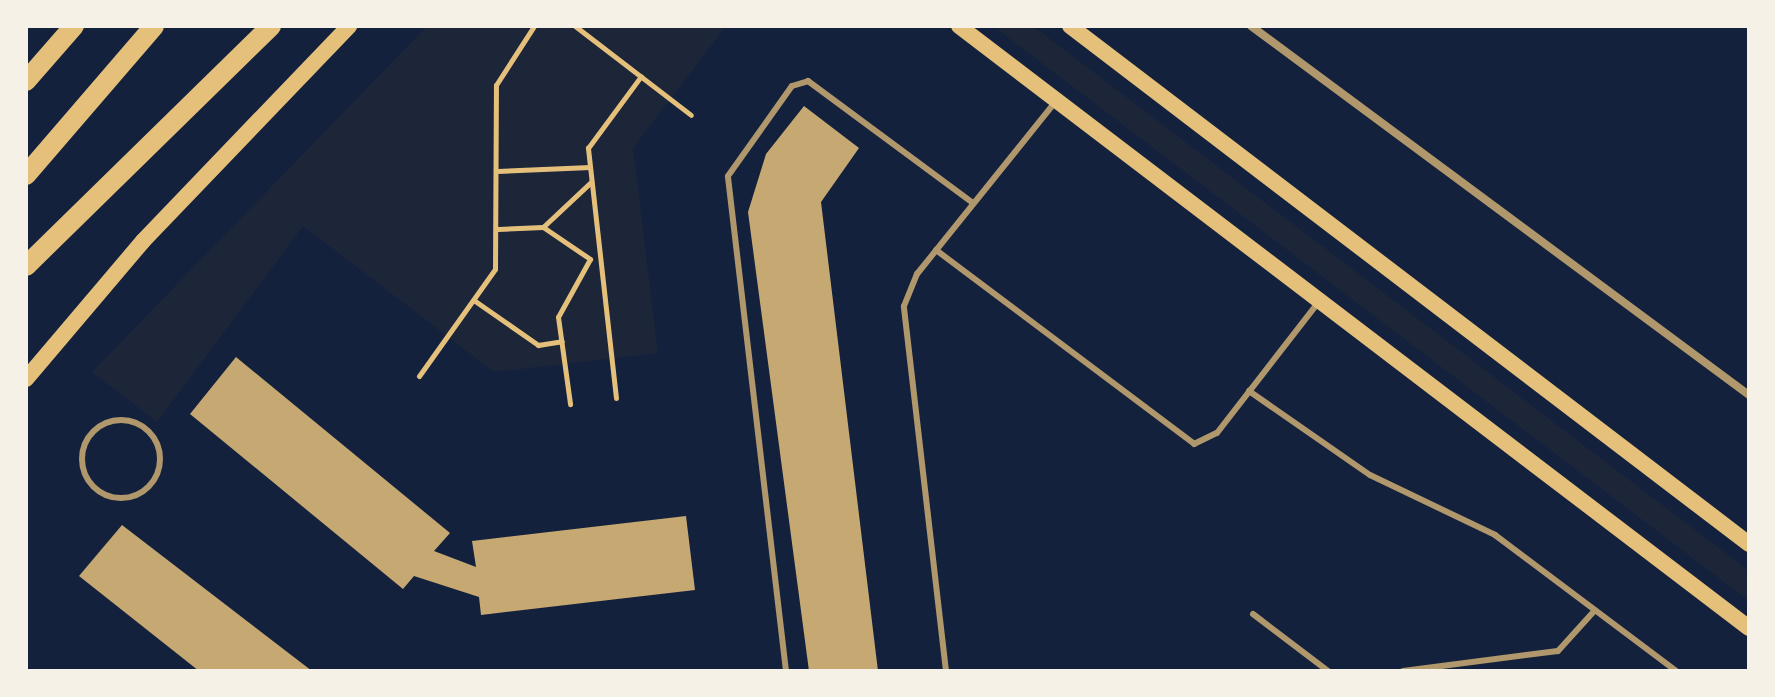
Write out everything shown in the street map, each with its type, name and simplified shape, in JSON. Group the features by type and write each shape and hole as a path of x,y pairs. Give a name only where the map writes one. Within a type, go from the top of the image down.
{"main road":[{"path":"26,81 74,26"},
{"path":"26,175 154,26"},
{"path":"26,266 271,26"},
{"path":"959,26 1749,628"},
{"path":"1070,26 1749,544"},
{"path":"26,379 143,241 343,29"}],"street":[{"path":"1251,26 1749,395"}],"lane":[{"path":"786,671 728,176 792,86 808,81 973,203"},
{"path":"946,671 904,316 908,289 1057,99"},
{"path":"936,250 1184,440 1205,443 1320,301"},
{"path":"1249,391 1341,459 1495,535 1676,671"},
{"path":"103,425 141,425 158,444 154,480 122,498 99,491 84,471 85,444 103,425"},
{"path":"1403,671 1558,651 1595,610"},
{"path":"1253,614 1328,671"}],"path":[{"path":"419,376 495,269 498,229 496,85 534,26"},
{"path":"575,26 691,115"},
{"path":"616,398 588,148 641,76"},
{"path":"497,171 590,167"},
{"path":"543,227 591,182"},
{"path":"498,229 543,227 590,259 599,258"},
{"path":"570,404 558,317 590,259"},
{"path":"475,301 538,345 562,341"}],"shaded area":[{"path":"427,26 726,26 633,148 658,353 494,372 303,226 157,422 92,372"},
{"path":"993,26 1033,26 1749,571 1749,601"}],"building":[{"path":"804,106 859,148 821,202 878,671 809,671 748,212 766,154"},
{"path":"236,357 450,533 434,551 476,567 472,541 686,516 695,590 481,615 479,597 414,576 403,589 190,414"},
{"path":"122,525 312,671 199,671 79,576"}]}
